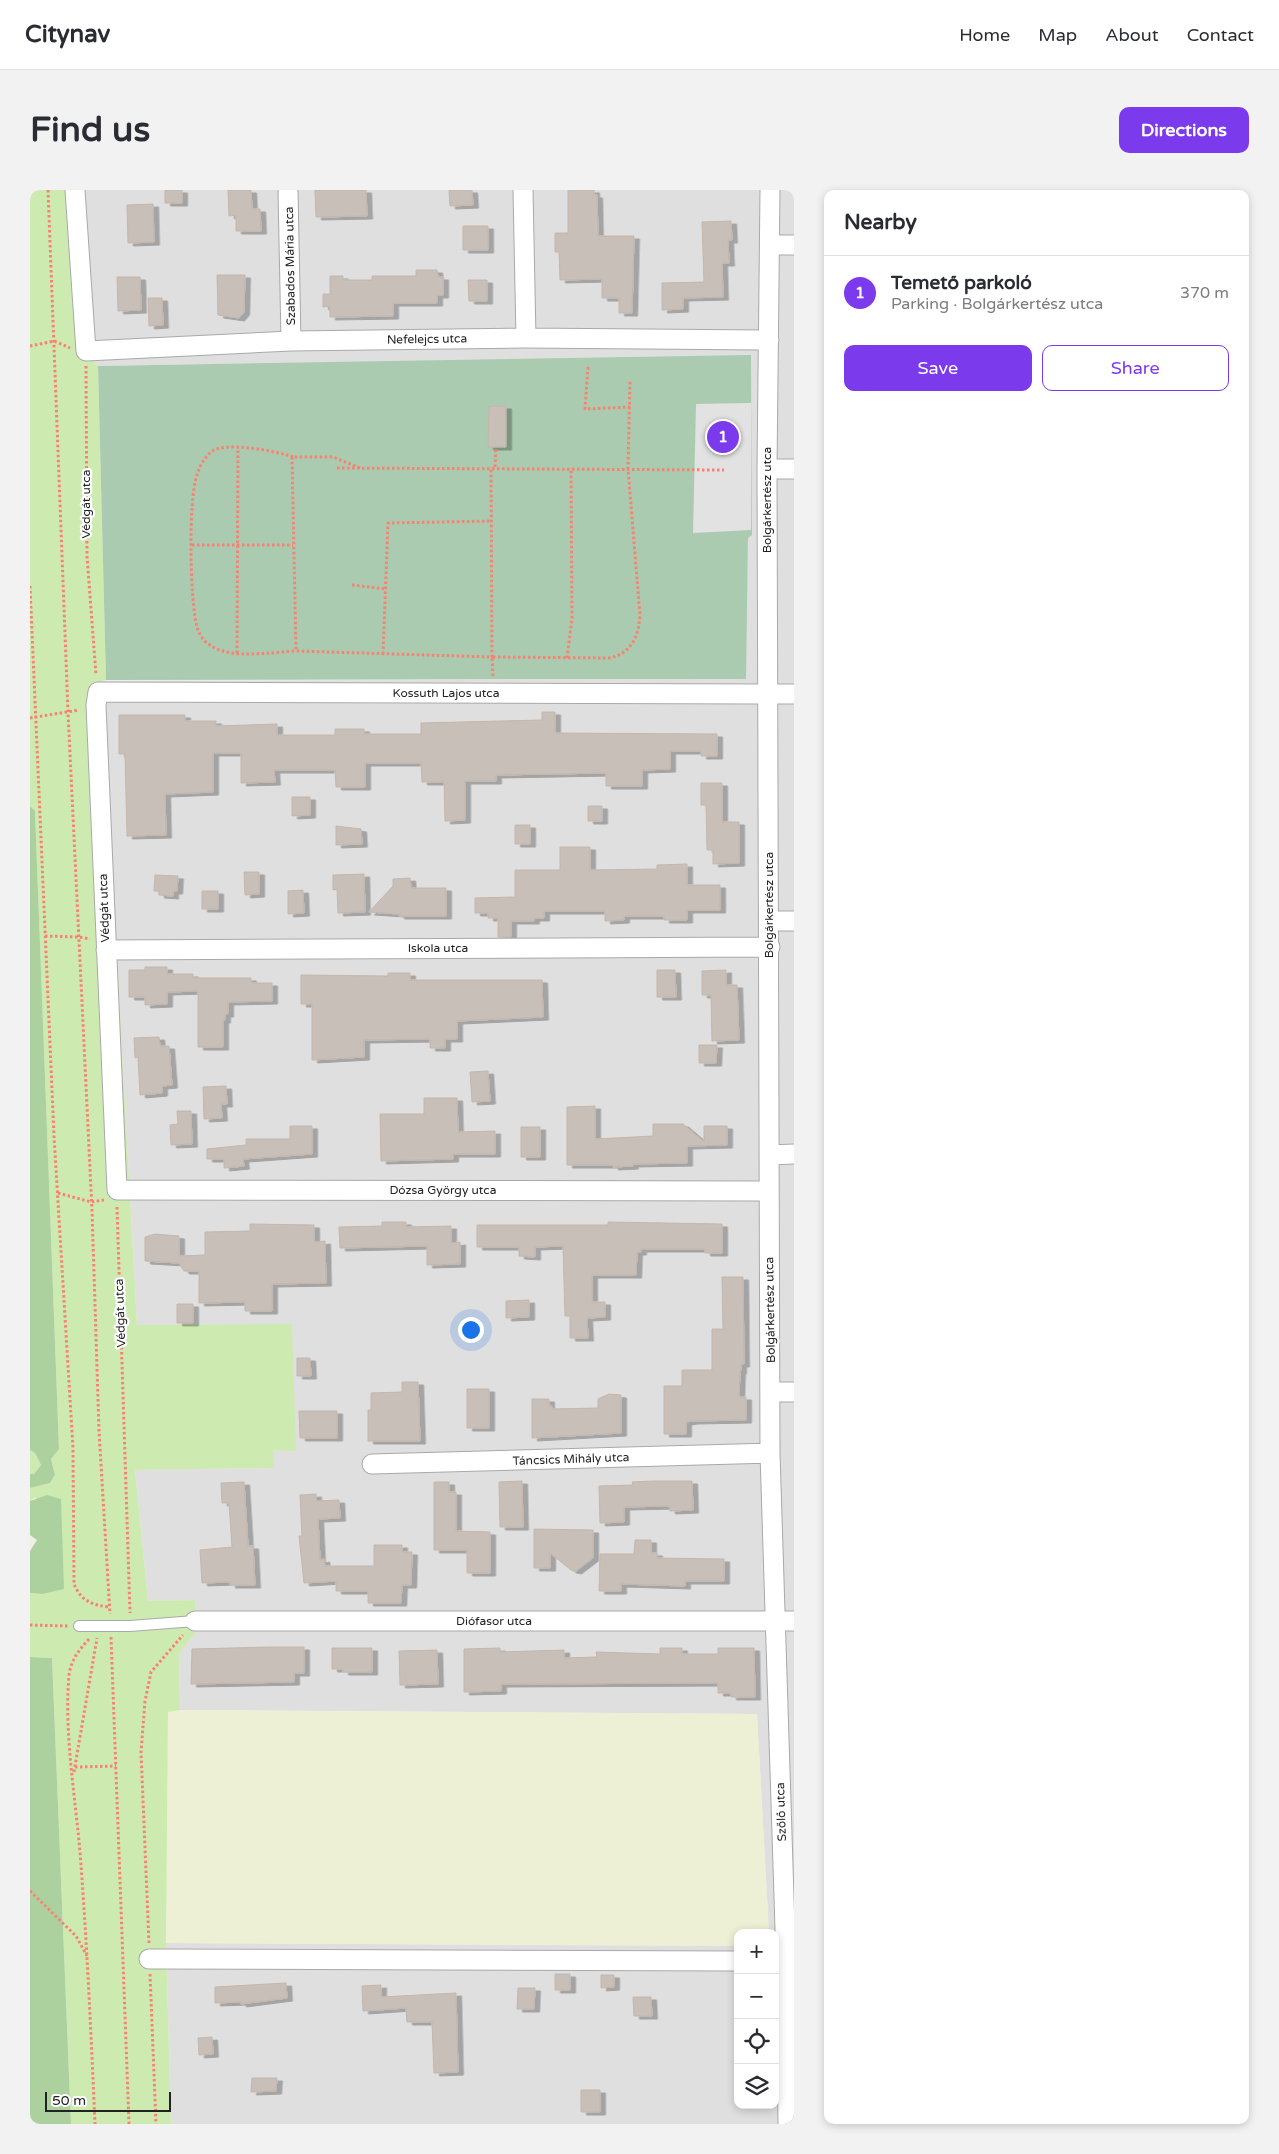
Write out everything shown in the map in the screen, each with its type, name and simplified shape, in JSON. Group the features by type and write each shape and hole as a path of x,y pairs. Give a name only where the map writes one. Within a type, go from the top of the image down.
{"street":[{"path":"76,190 86,351"},
{"name":"Szabados Mária utca","path":"288,190 291,341"},
{"path":"524,190 526,338"},
{"name":"Bolgárkertész utca","path":"770,190 767,469 770,921 770,1154 768,1191 770,1453 785,1620"},
{"path":"770,245 794,245"},
{"name":"Nefelejcs utca","path":"86,351 291,341 526,338 769,340"},
{"path":"767,469 794,469"},
{"name":"Kossuth Lajos utca","path":"97,698 794,694"},
{"name":"Védgát utca","path":"97,698 117,1194"},
{"path":"770,921 794,921"},
{"name":"Iskola utca","path":"106,950 770,947"},
{"path":"770,1154 794,1154"},
{"name":"Dózsa György utca","path":"117,1194 768,1191"},
{"path":"771,1392 794,1392"},
{"name":"Táncsics Mihály utca","path":"372,1464 770,1453"},
{"name":"Diófasor utca","path":"195,1621 785,1620"},
{"name":"Szőlő utca","path":"785,1620 781,1961 788,2124"},
{"path":"149,1959 734,1961"}],"lane":[{"path":"79,1626 130,1626 195,1621"}],"path":[{"path":"48,190 68,712 91,1202 99,1431 109,1607 105,1626 116,1766 130,2124"},
{"path":"30,346 54,342 86,351"},
{"name":"Védgát utca","path":"86,351 86,556 97,698"},
{"path":"588,367 584,410 630,408"},
{"path":"360,468 333,457 292,457 282,453 238,448 221,448 212,451 203,460 196,476 192,545 193,595 200,634 204,640 215,648 237,653 296,651 492,657 568,658 619,656 636,638 640,615 628,469 630,381"},
{"path":"493,676 492,521 493,467 496,447"},
{"path":"237,653 238,448"},
{"path":"292,457 296,651"},
{"path":"337,468 493,467 724,470"},
{"path":"568,658 572,620 571,468"},
{"path":"383,654 388,524 492,521"},
{"path":"192,545 293,546"},
{"path":"352,585 386,589"},
{"path":"30,586 32,718 73,1448 74,1584 81,1597 88,1602 109,1607"},
{"path":"32,718 68,712 97,698"},
{"path":"45,936 79,937 100,942 106,950"},
{"path":"58,1193 91,1202 117,1194"},
{"name":"Védgát utca","path":"117,1194 130,1626"},
{"path":"156,2124 141,1752 145,1701 151,1672 195,1621"},
{"path":"30,1625 79,1626"},
{"path":"73,1778 92,1657 97,1638 105,1626"},
{"path":"95,2124 88,1959 73,1778 69,1703 70,1673 76,1654 105,1626"},
{"path":"75,1767 116,1766"},
{"path":"30,1891 76,1936 88,1959"}],"shaded area":[{"path":"76,190 794,190 794,2124 171,2124 166,1943 734,1946 734,2109 779,2109 779,1929 769,1929 757,1714 180,1710 179,1654 195,1632 195,1600 148,1601 135,1470 273,1468 273,1450 292,1325 137,1325 102,681 745,679 748,538 752,535 751,356 98,366 85,352"},
{"path":"751,403 751,530 693,533 696,404"}],"green space":[{"path":"30,190 76,190 85,352 98,366 106,680 102,681 137,1325 292,1324 296,1451 273,1450 274,1468 135,1470 148,1601 195,1600 195,1633 179,1654 180,1710 168,1712 166,1943 171,2124 71,2124 52,1658 30,1657 30,1593 42,1594 36,1497 30,1501 30,1488 50,1483 55,1476 51,1459 59,1449 35,812 30,806"},
{"path":"751,355 752,535 748,538 746,679 106,680 98,366"},
{"path":"30,806 35,811 59,1449 51,1459 55,1475 50,1483 30,1488 30,1474 34,1474 41,1465 35,1453 30,1450"},
{"path":"30,1450 35,1453 41,1465 34,1474 30,1474"},
{"path":"47,1495 61,1499 64,1589 42,1594 30,1593 30,1551 37,1540 30,1535 30,1501"},
{"path":"30,1657 52,1658 71,2124 30,2124"},
{"path":"168,1711 757,1714 769,1929 734,1929 734,1946 166,1943"}],"building":[{"path":"165,190 182,190 182,203 165,203"},
{"path":"228,190 251,190 252,209 260,209 261,231 236,231 236,215 229,216"},
{"path":"315,190 366,190 367,216 316,217"},
{"path":"449,190 472,190 473,205 450,206"},
{"path":"568,190 594,190 594,195 597,195 598,236 634,236 632,313 619,313 619,298 602,298 602,279 560,280 559,252 555,252 555,233 568,233"},
{"path":"153,204 154,242 128,243 127,205"},
{"path":"731,221 732,240 728,240 729,263 722,263 723,297 683,298 683,309 662,310 662,283 704,282 702,222"},
{"path":"463,226 488,226 488,250 463,250"},
{"path":"416,270 437,270 438,277 443,277 443,295 437,295 437,303 393,303 393,316 330,317 330,306 323,307 323,294 330,294 330,276 343,276 343,280 372,280 372,276 416,276"},
{"path":"217,275 245,275 244,312 239,318 218,315"},
{"path":"117,277 140,277 141,310 118,311"},
{"path":"468,280 487,280 487,301 469,301"},
{"path":"148,298 162,298 163,325 149,326"},
{"path":"489,406 506,406 506,447 488,447"},
{"path":"542,712 555,712 555,733 717,734 717,756 701,756 701,751 670,751 670,769 642,770 642,786 606,786 606,773 496,775 496,781 465,781 465,820 445,821 444,782 422,782 421,763 365,763 365,787 336,787 335,770 274,770 275,782 241,783 241,753 213,753 213,792 165,794 166,835 127,836 125,754 119,754 119,715 185,715 185,721 216,721 216,726 277,724 277,735 335,735 335,729 364,729 364,734 421,734 421,723 542,720"},
{"path":"701,783 722,783 722,822 739,822 739,863 713,864 713,850 707,850 706,805 701,805"},
{"path":"292,797 310,797 310,815 292,816"},
{"path":"588,806 602,806 602,821 588,821"},
{"path":"515,825 530,825 530,844 515,844"},
{"path":"336,826 361,829 362,844 336,845"},
{"path":"560,847 590,847 590,870 657,869 657,865 687,864 687,885 720,885 720,910 687,910 687,920 664,920 664,916 624,916 624,920 605,921 605,911 544,911 544,918 534,918 534,921 511,921 511,937 498,937 498,918 488,918 488,913 475,913 475,898 515,897 515,870 560,870"},
{"path":"244,872 259,872 259,894 245,895"},
{"path":"364,874 365,912 338,913 337,889 333,890 333,875"},
{"path":"155,875 178,876 177,891 173,891 173,896 159,895 159,891 154,891"},
{"path":"410,878 411,888 446,888 446,916 399,916 399,914 369,912 393,886 393,879"},
{"path":"303,890 304,913 288,914 288,891"},
{"path":"202,891 218,891 218,909 202,909"},
{"path":"145,967 167,967 167,974 193,974 193,978 251,978 251,983 272,983 272,1001 228,1002 228,1014 225,1014 225,1020 223,1020 223,1047 198,1047 198,991 167,992 167,1004 145,1005 145,997 129,997 129,970 145,970"},
{"path":"657,970 675,970 676,997 657,997"},
{"path":"726,970 726,985 737,985 739,1040 712,1041 711,995 702,995 702,971"},
{"path":"388,973 410,973 410,980 542,980 543,1017 457,1021 457,1039 445,1039 445,1048 430,1048 430,1039 364,1040 364,1057 312,1060 312,1004 301,1004 301,975 388,976"},
{"path":"159,1037 160,1046 169,1046 172,1085 162,1086 162,1093 140,1095 138,1057 135,1058 134,1038"},
{"path":"699,1045 717,1045 716,1063 699,1063"},
{"path":"488,1071 490,1101 472,1102 470,1072"},
{"path":"226,1086 227,1104 221,1104 222,1118 204,1119 203,1087"},
{"path":"424,1098 457,1098 458,1132 495,1131 495,1154 453,1154 453,1159 381,1161 380,1114 424,1114"},
{"path":"595,1106 595,1139 653,1136 653,1124 683,1124 704,1142 704,1126 727,1126 727,1145 687,1146 687,1163 632,1164 633,1166 613,1167 613,1165 567,1165 567,1107"},
{"path":"177,1111 191,1111 192,1144 171,1145 170,1125 178,1124"},
{"path":"290,1126 312,1126 312,1154 243,1159 244,1166 224,1168 224,1159 207,1159 207,1149 246,1145 246,1139 290,1139"},
{"path":"521,1127 540,1127 540,1157 521,1157"},
{"path":"382,1222 406,1222 406,1227 451,1226 451,1243 460,1242 460,1264 427,1265 427,1246 340,1248 339,1227 382,1226"},
{"path":"608,1222 722,1224 722,1253 705,1253 705,1249 641,1249 641,1252 637,1252 636,1275 592,1275 592,1302 605,1302 605,1317 587,1318 588,1338 570,1338 570,1316 565,1316 563,1246 535,1247 535,1257 519,1256 519,1247 477,1247 477,1225 608,1225"},
{"path":"250,1224 314,1225 314,1242 325,1241 326,1283 272,1284 272,1311 245,1311 245,1302 199,1303 199,1271 184,1271 179,1263 145,1261 145,1237 155,1234 179,1236 179,1256 205,1255 205,1232 250,1231"},
{"path":"722,1277 743,1277 744,1364 741,1364 739,1397 746,1397 746,1420 686,1422 686,1434 664,1434 664,1386 682,1386 682,1370 712,1370 712,1329 723,1329"},
{"path":"529,1300 529,1317 506,1318 506,1301"},
{"path":"177,1304 193,1304 193,1323 177,1323"},
{"path":"297,1358 310,1358 311,1376 297,1376"},
{"path":"402,1382 418,1382 420,1441 368,1441 368,1410 371,1410 371,1393 402,1392"},
{"path":"467,1389 489,1389 489,1428 467,1428"},
{"path":"609,1394 621,1395 621,1433 532,1438 532,1399 549,1399 549,1406 552,1406 552,1409 598,1408 598,1399"},
{"path":"299,1411 337,1411 337,1438 300,1438"},
{"path":"522,1481 523,1527 500,1527 499,1482"},
{"path":"692,1481 693,1510 670,1511 669,1506 624,1507 624,1522 600,1523 599,1486 633,1485 632,1482"},
{"path":"244,1482 248,1546 253,1546 255,1585 230,1585 230,1582 202,1583 200,1550 232,1547 229,1503 222,1503 221,1483"},
{"path":"434,1482 449,1482 449,1492 456,1492 456,1531 490,1532 490,1573 467,1573 467,1550 434,1550"},
{"path":"316,1494 316,1501 339,1500 340,1518 318,1519 320,1560 324,1559 325,1566 374,1566 374,1545 402,1545 402,1552 412,1552 411,1585 402,1585 401,1603 368,1603 368,1591 336,1591 336,1581 304,1583 299,1536 302,1536 300,1495"},
{"path":"534,1529 593,1530 593,1558 576,1571 571,1570 550,1553 550,1568 534,1568"},
{"path":"635,1540 651,1540 651,1553 657,1553 657,1558 724,1559 724,1581 685,1581 685,1586 621,1584 621,1591 599,1591 600,1554 634,1554"},
{"path":"304,1647 304,1673 294,1673 294,1682 191,1684 192,1649"},
{"path":"332,1648 372,1648 372,1672 343,1672 343,1669 332,1669"},
{"path":"500,1648 500,1652 564,1650 564,1658 597,1657 596,1652 660,1654 660,1648 682,1648 682,1654 718,1654 718,1648 754,1648 755,1697 731,1697 731,1693 718,1693 718,1683 501,1684 501,1691 464,1692 464,1649"},
{"path":"437,1650 438,1684 400,1685 399,1651"},
{"path":"555,1974 570,1974 570,1990 555,1990"},
{"path":"601,1975 614,1975 614,1987 601,1988"},
{"path":"286,1983 287,1998 241,2004 241,2002 215,2003 215,1987"},
{"path":"381,1985 381,1997 456,1993 458,2072 434,2073 432,2022 407,2022 406,2008 363,2011 362,1986"},
{"path":"518,1988 535,1988 534,2009 517,2009"},
{"path":"633,1997 651,1997 652,2016 634,2016"},
{"path":"212,2037 213,2054 199,2055 198,2038"},
{"path":"252,2078 277,2078 276,2091 251,2092"},
{"path":"581,2090 600,2090 600,2112 581,2112"}],"place":[{"name":"Temető parkoló","path":"723,437"}]}
